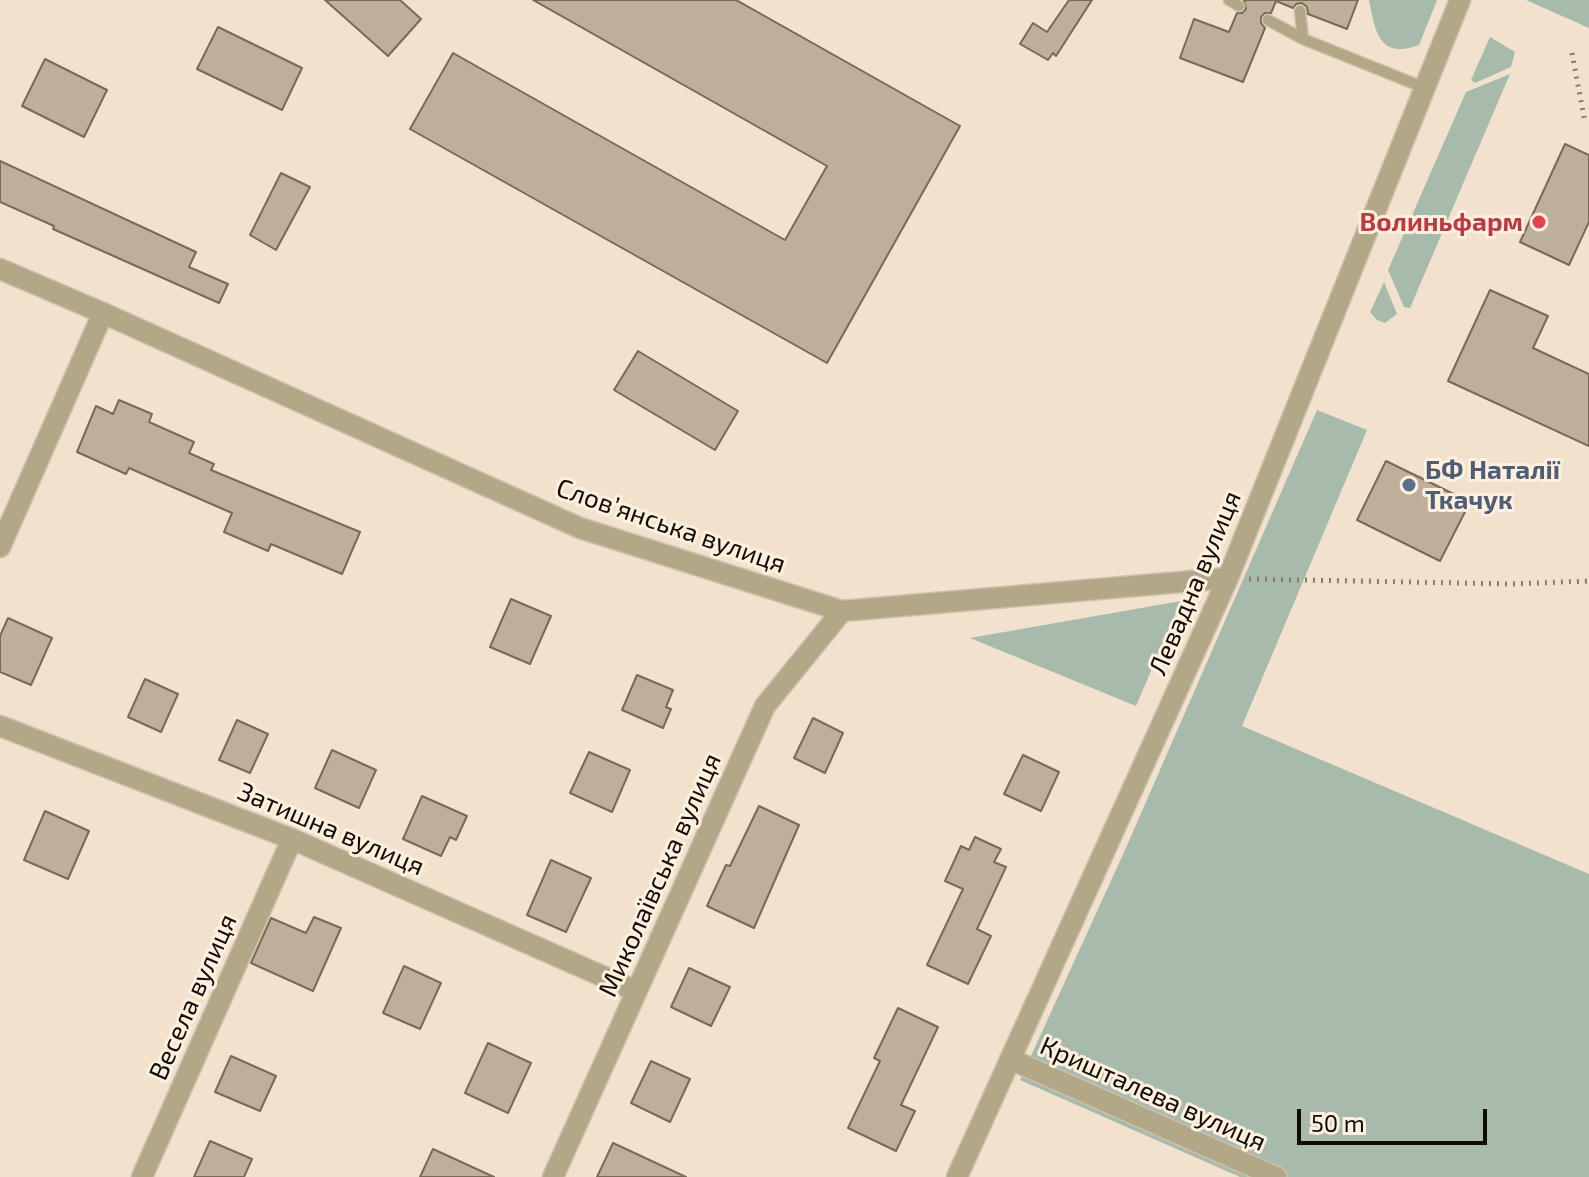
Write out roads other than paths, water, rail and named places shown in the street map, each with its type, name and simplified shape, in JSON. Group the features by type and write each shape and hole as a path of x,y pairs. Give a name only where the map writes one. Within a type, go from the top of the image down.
{"street":[{"name":"Левадна вулиця","path":"957,1177 1228,578 1460,0"},
{"name":"Словʼянська вулиця","path":"0,269 580,528 842,611 1228,578"},
{"path":"0,547 103,313"},
{"name":"Миколаївська вулиця","path":"553,1177 765,706 842,611"},
{"name":"Затишна вулиця","path":"0,726 292,839 636,991"},
{"name":"Весела вулиця","path":"142,1177 292,839"},
{"name":"Кришталева вулиця","path":"1010,1059 1276,1177"}],"lane":[{"path":"1229,0 1239,6"},
{"path":"1300,11 1303,39"},
{"path":"1268,20 1303,39 1425,88"}],"place":[{"name":"Волиньфарм","path":"1539,222"},
{"name":"БФ Наталії Ткачук","path":"1409,485"}]}
